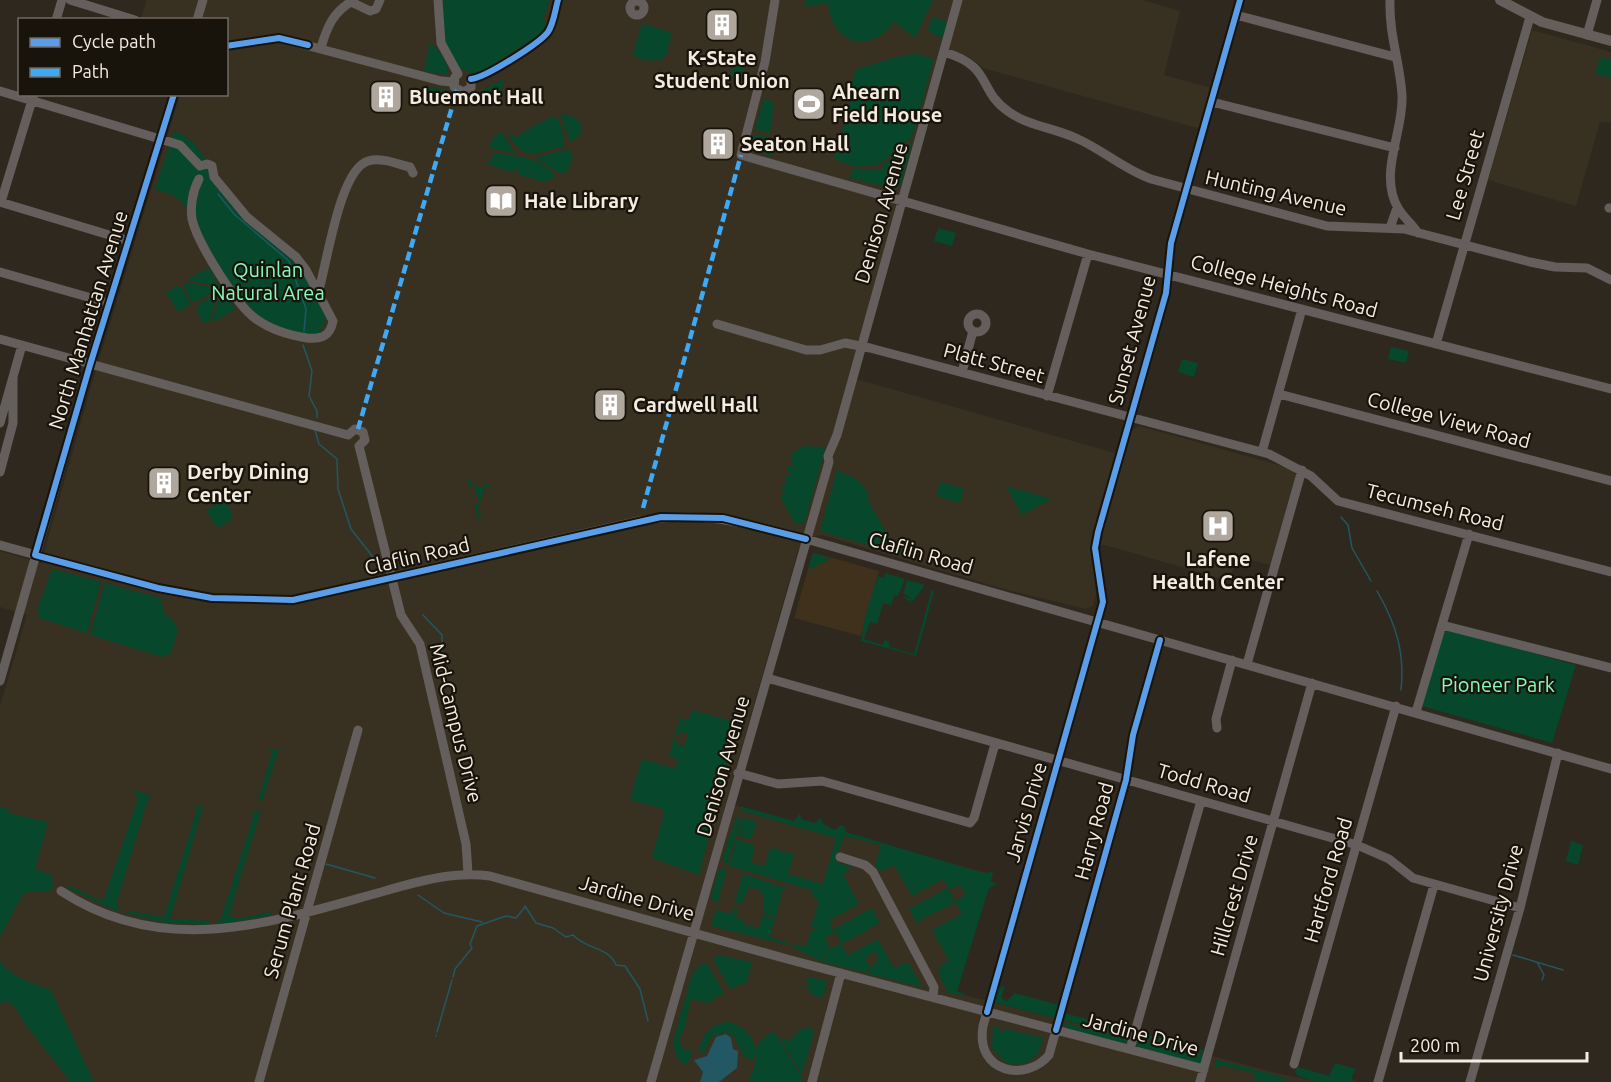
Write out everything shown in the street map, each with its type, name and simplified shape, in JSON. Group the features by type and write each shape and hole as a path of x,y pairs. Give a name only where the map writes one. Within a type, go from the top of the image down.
{"main road":[{"path":"1500,0 1530,17 1611,41"}],"street":[{"path":"57,18 62,0"},
{"path":"70,0 128,18"},
{"path":"198,18 203,0"},
{"path":"321,48 330,21 338,11 352,1 370,11 376,9 380,0"},
{"path":"228,46 279,38 456,78 466,74 471,79 471,88 463,92 455,89 456,78 441,44 438,0"},
{"path":"471,79 508,60 546,35 558,0"},
{"name":"College Heights Road","path":"775,0 765,62 741,155 1088,254 1611,388"},
{"name":"Denison Avenue","path":"651,1082 738,773 830,460 833,439 837,435 958,0"},
{"name":"Sunset Avenue","path":"1097,621 1103,593 1095,548 1098,532 1166,293 1171,243 1240,0"},
{"path":"1390,0 1390,35 1401,83 1402,104 1390,178 1397,208 1418,233"},
{"path":"1587,35 1597,0"},
{"path":"630,2 630,10 636,15 642,13 645,2"},
{"path":"1236,15 1395,57"},
{"name":"Lee Street","path":"1436,344 1530,17"},
{"name":"Hunting Avenue","path":"944,52 961,57 974,65 994,98 1020,119 1082,140 1131,172 1328,226 1390,228 1418,233 1547,265 1587,268 1611,280"},
{"path":"0,91 18,94"},
{"name":"North Manhattan Avenue","path":"0,681 90,365 173,96"},
{"path":"129,241 0,202 33,97 180,145 200,166"},
{"path":"1212,102 1395,148"},
{"path":"318,293 339,210 354,171 367,161 381,160 410,167 413,173"},
{"path":"199,179 193,194 192,219 208,253 242,307 255,318 282,333 318,339 329,333 333,321 296,257 247,217 214,177 212,166 207,164 200,166 196,173 199,179 207,182 214,177"},
{"path":"1390,228 1397,208"},
{"path":"1047,396 1088,254"},
{"path":"0,272 109,303"},
{"path":"1262,452 1302,309"},
{"name":"Platt Street","path":"717,324 806,350 820,350 845,343 862,346 1262,452"},
{"path":"962,372 973,331"},
{"path":"0,339 348,435"},
{"path":"0,423 22,345"},
{"path":"0,472 13,423 13,378"},
{"name":"College View Road","path":"1279,394 1611,481"},
{"path":"355,429 363,432 365,440 359,446 352,445 348,435 355,429"},
{"name":"Mid-Campus Drive","path":"359,446 401,615 420,644 466,844 468,873"},
{"name":"Tecumseh Road","path":"1262,452 1302,470 1338,501 1611,572"},
{"path":"1247,664 1302,470"},
{"name":"Claflin Road","path":"0,545 158,588 212,598 293,600 661,517 723,518 806,538 1611,769"},
{"path":"1416,712 1469,534"},
{"name":"Jarvis Drive","path":"1056,1030 1049,1055 1042,1065 1027,1075 1011,1076 991,1066 983,1052 981,1037 987,1012 1097,621"},
{"path":"1442,625 1611,668"},
{"name":"Harry Road","path":"1056,1030 1125,780 1133,735 1160,640"},
{"path":"1217,728 1216,719 1232,660"},
{"name":"Todd Road","path":"767,678 1357,845 1389,859 1413,878 1520,908"},
{"name":"Hillcrest Drive","path":"1200,1082 1312,683"},
{"name":"Hartford Road","path":"1294,1064 1396,706"},
{"name":"Serum Plant Road","path":"259,1082 358,730"},
{"path":"738,773 778,784 822,781 970,822 974,818 995,744"},
{"name":"University Drive","path":"1470,1082 1520,908 1558,753"},
{"path":"1130,1049 1201,801"},
{"path":"840,857 865,865 873,872 934,987 933,998"},
{"name":"Jardine Drive","path":"61,891 87,906 120,918 148,926 183,930 250,927 433,877 468,873 490,876 933,998 1204,1069"},
{"path":"1378,1082 1434,885"},
{"path":"812,1082 841,973"}],"shaded area":[{"path":"147,0 1142,0 1180,11 1164,75 1212,88 1201,129 983,68 970,57 942,49 849,377 1125,456 1132,430 1139,426 1286,467 1297,475 1271,565 1237,557 1230,581 1105,545 1093,546 1096,595 1093,606 1086,609 1004,589 822,535 806,538 798,550 726,803 991,874 956,993 1320,1082 0,1082 0,706 27,615 0,607 0,551 41,563 95,373 180,96 228,96 228,18 141,18"},
{"path":"1532,30 1611,52 1611,122 1600,122 1576,206 1488,180"},
{"path":"815,553 879,571 861,636 794,618 812,555"}],"green space":[{"path":"443,0 549,0 543,21 548,23 541,34 476,75 458,67 449,53 443,25"},
{"path":"805,0 933,0 915,38 894,22 874,39 864,41 844,36 836,28 828,3 805,7"},
{"path":"934,16 947,23 942,38 927,30"},
{"path":"644,24 672,33 666,56 658,60 650,60 633,56 640,29"},
{"path":"430,43 443,57 448,75 424,71"},
{"path":"736,50 748,55 740,79 729,76 736,63"},
{"path":"918,54 934,59 912,137 880,164 856,167 834,159 850,103 848,95 856,69 905,55"},
{"path":"1600,57 1611,60 1611,78 1595,73"},
{"path":"505,78 496,107 482,99 482,91"},
{"path":"431,87 447,92 426,103 419,94"},
{"path":"764,98 774,102 770,133 755,129"},
{"path":"560,114 572,116 580,123 582,131 575,140 570,141"},
{"path":"552,116 559,120 564,138 563,147 532,154 526,153 508,135 511,134 518,138 520,134"},
{"name":"Quinlan Natural Area","path":"174,131 193,143 201,152 233,206 291,258 302,271 326,318 320,333 310,335 294,331 273,324 255,312 228,280 183,203 173,195 155,189"},
{"path":"500,132 515,153 489,148 492,139"},
{"path":"754,134 766,137 775,148 772,157 758,151 754,142"},
{"path":"913,141 900,187 899,188 882,166"},
{"path":"568,149 573,156 568,170 562,174 535,158"},
{"path":"494,153 519,156 537,162 551,171 555,177 545,182 519,175 517,169 512,172 487,164 488,161 491,162"},
{"path":"852,170 884,170 896,189 850,178"},
{"path":"938,228 956,233 952,246 934,241"},
{"path":"209,268 220,287 186,280"},
{"path":"191,283 217,289 196,302 191,300 183,285"},
{"path":"177,286 182,288 191,304 178,312 166,292"},
{"path":"222,291 236,309 211,323"},
{"path":"218,293 210,320 204,324 196,309 197,306"},
{"path":"1391,347 1409,351 1406,363 1388,359"},
{"path":"1182,359 1198,363 1194,377 1178,372"},
{"path":"804,446 824,447 825,450 804,524 795,523 780,497 785,492 781,491 783,485 786,486 786,475 789,476 791,472 787,471 788,465 793,466 794,462 790,460 793,452"},
{"path":"837,470 858,480 869,494 868,500 895,548 899,547 902,555 823,532 821,528"},
{"path":"468,479 472,480 471,485 483,488 486,483 491,487 485,488 477,512 482,514 479,521 474,505 479,503 475,488 469,488"},
{"path":"940,482 964,489 960,503 936,496"},
{"path":"1006,486 1052,499 1022,515"},
{"path":"226,500 232,515 230,521 218,528 207,512 208,509"},
{"path":"815,553 831,559 808,570 812,555"},
{"path":"52,569 101,582 87,633 39,618 38,607"},
{"path":"885,573 905,579 898,596 894,595 891,605 883,603 877,624 870,622 864,639 882,645 885,640 889,642 889,647 914,654 932,589 934,592 916,656 861,641 865,617 878,576 884,578"},
{"path":"907,580 925,585 912,602 912,599 903,593"},
{"path":"105,583 161,598 164,613 173,620 178,631 171,653 162,657 90,635"},
{"name":"Pioneer Park","path":"1449,630 1576,665 1552,743 1422,706 1443,633"},
{"path":"692,710 732,721 734,716 744,719 728,764 699,875 652,858 664,813 661,808 630,800 642,759 675,769 678,759 669,756 674,738 677,739 676,744 685,746 688,734 680,732 678,736 675,735 680,718 689,720"},
{"path":"268,749 283,751 278,752 262,801 258,800 272,753"},
{"path":"133,789 153,798 148,799 116,905 119,907 118,912 67,888 70,886 99,900 104,899 138,798"},
{"path":"193,806 208,807 203,808 170,919 208,921 210,925 167,923 125,913 129,911 164,917 197,809"},
{"path":"740,806 794,821 800,813 801,819 814,823 821,818 823,824 835,830 840,825 844,826 846,832 983,873 993,872 991,881 997,884 989,888 957,991 969,996 948,993 936,968 943,972 940,966 949,960 932,930 962,914 955,901 966,895 960,885 950,890 943,879 912,896 894,865 882,871 875,867 881,845 845,836 835,858 837,862 852,867 843,874 859,904 830,920 834,932 825,938 830,948 825,953 822,962 793,947 794,944 806,947 811,930 814,931 815,927 811,927 819,900 814,898 811,890 729,866 737,839 755,846 751,863 765,866 770,848 794,854 788,874 823,884 836,838 742,811"},
{"path":"0,807 9,809 8,813 48,822 35,869 52,875 53,887 48,892 31,891 23,894 0,937"},
{"path":"250,810 265,813 260,814 229,915 238,919 270,912 273,915 218,925 217,919 221,919 251,824 254,812"},
{"path":"736,818 742,818 727,865 722,860"},
{"path":"743,818 757,822 751,839 738,835"},
{"path":"1571,841 1583,845 1578,865 1566,861"},
{"path":"722,868 727,869 717,904 711,898 718,872"},
{"path":"743,874 791,890 783,890 776,917 764,914 763,905 766,905 763,904 764,898 759,890 749,887 742,904 735,902"},
{"path":"948,888 955,903 920,920 918,925 909,909"},
{"path":"734,907 738,910 736,918 743,920 743,924 753,927 755,920 754,927 759,928 763,915 775,919 770,937 789,943 788,945 711,926 716,910 732,914"},
{"path":"872,908 880,923 842,944 834,929"},
{"path":"834,933 848,955 878,939 894,968 908,962 922,987 869,974 871,965 878,963 877,953 871,952 865,960 870,965 867,973 823,962 827,951 840,944"},
{"path":"718,955 752,962 747,982 730,989 713,959"},
{"path":"0,961 4,967 16,975 51,990 94,1082 71,1082 25,1024 16,1008 7,1001 0,1004"},
{"path":"707,963 724,993 708,1003 691,999 684,1030 679,1038 682,1048 693,1052 686,1066 676,1056 673,1042 692,974 700,965"},
{"path":"810,977 827,981 824,995 820,997 811,993 806,979"},
{"path":"1002,986 1005,987 1001,996 1006,1002 1015,993 1059,1005 1055,1018 993,1002 997,991"},
{"path":"1065,1013 1131,1031 1129,1037 1063,1020"},
{"path":"729,1022 746,1031 754,1042 755,1054 752,1060 744,1057 733,1035 725,1032 711,1037 704,1054 699,1050 703,1039 712,1027"},
{"path":"1063,1023 1128,1040 1124,1044 1066,1028"},
{"path":"993,1026 998,1027 1001,1032 1006,1029 1043,1038 1039,1051 1025,1063 1005,1062 992,1048"},
{"path":"812,1028 814,1033 802,1075 780,1038 790,1041 800,1029"},
{"path":"774,1031 801,1076 801,1082 751,1082 749,1078 755,1062 757,1047"},
{"path":"1146,1034 1205,1051 1204,1054 1149,1039 1137,1039 1139,1035 1145,1037"},
{"path":"1150,1041 1204,1056 1201,1063 1197,1063 1139,1048 1136,1044 1136,1042"},
{"path":"1215,1059 1286,1078 1285,1082 1261,1082 1253,1078 1254,1073 1221,1065 1216,1069"},
{"path":"1335,1063 1356,1069 1352,1076 1353,1082 1317,1082 1298,1076 1295,1072 1297,1067 1329,1076"}],"water":[{"path":"726,1034 731,1038 733,1049 738,1051 737,1068 719,1082 700,1082 703,1072 694,1060 707,1056 716,1037"}],"waterway":[{"path":"218,194 235,215 289,261 306,309 304,331"},
{"path":"303,345 312,371 309,396 317,411 317,418"},
{"path":"315,430 319,444 337,459 338,489 351,529 380,566"},
{"path":"1341,517 1348,525 1352,548 1371,581"},
{"path":"1377,591 1398,639 1402,663 1401,690"},
{"path":"423,615 442,635 442,663 446,680"},
{"path":"326,864 375,878"},
{"path":"418,895 444,913 482,922"},
{"path":"525,906 536,923 553,928 566,937 573,935 608,955 616,965 625,966 640,989 648,1021"},
{"path":"453,977 455,969 472,948 470,944 477,926 506,916 516,918 525,907"},
{"path":"1513,955 1563,970"},
{"path":"1537,962 1544,975 1542,980"},
{"path":"437,1032 452,980"}],"marked path":[{"path":"358,429 457,90"},
{"path":"643,508 741,155"}],"cycle path":[{"path":"471,79 499,67 543,37 552,25 558,0"},
{"path":"987,1012 1103,602 1095,548 1098,532 1166,293 1171,243 1240,0"},
{"path":"228,46 279,38 308,45"},
{"path":"173,96 90,365 35,555 158,588 212,598 293,600 661,517 723,518 806,539"},
{"path":"1056,1030 1126,780 1133,735 1160,640"}],"place":[{"name":"K-State Student Union","path":"722,25"},
{"name":"Bluemont Hall","path":"386,97"},
{"name":"Ahearn Field House","path":"809,104"},
{"name":"Seaton Hall","path":"718,144"},
{"name":"Hale Library","path":"501,201"},
{"name":"Cardwell Hall","path":"610,405"},
{"name":"Derby Dining Center","path":"164,483"},
{"name":"Lafene Health Center","path":"1218,526"}]}
